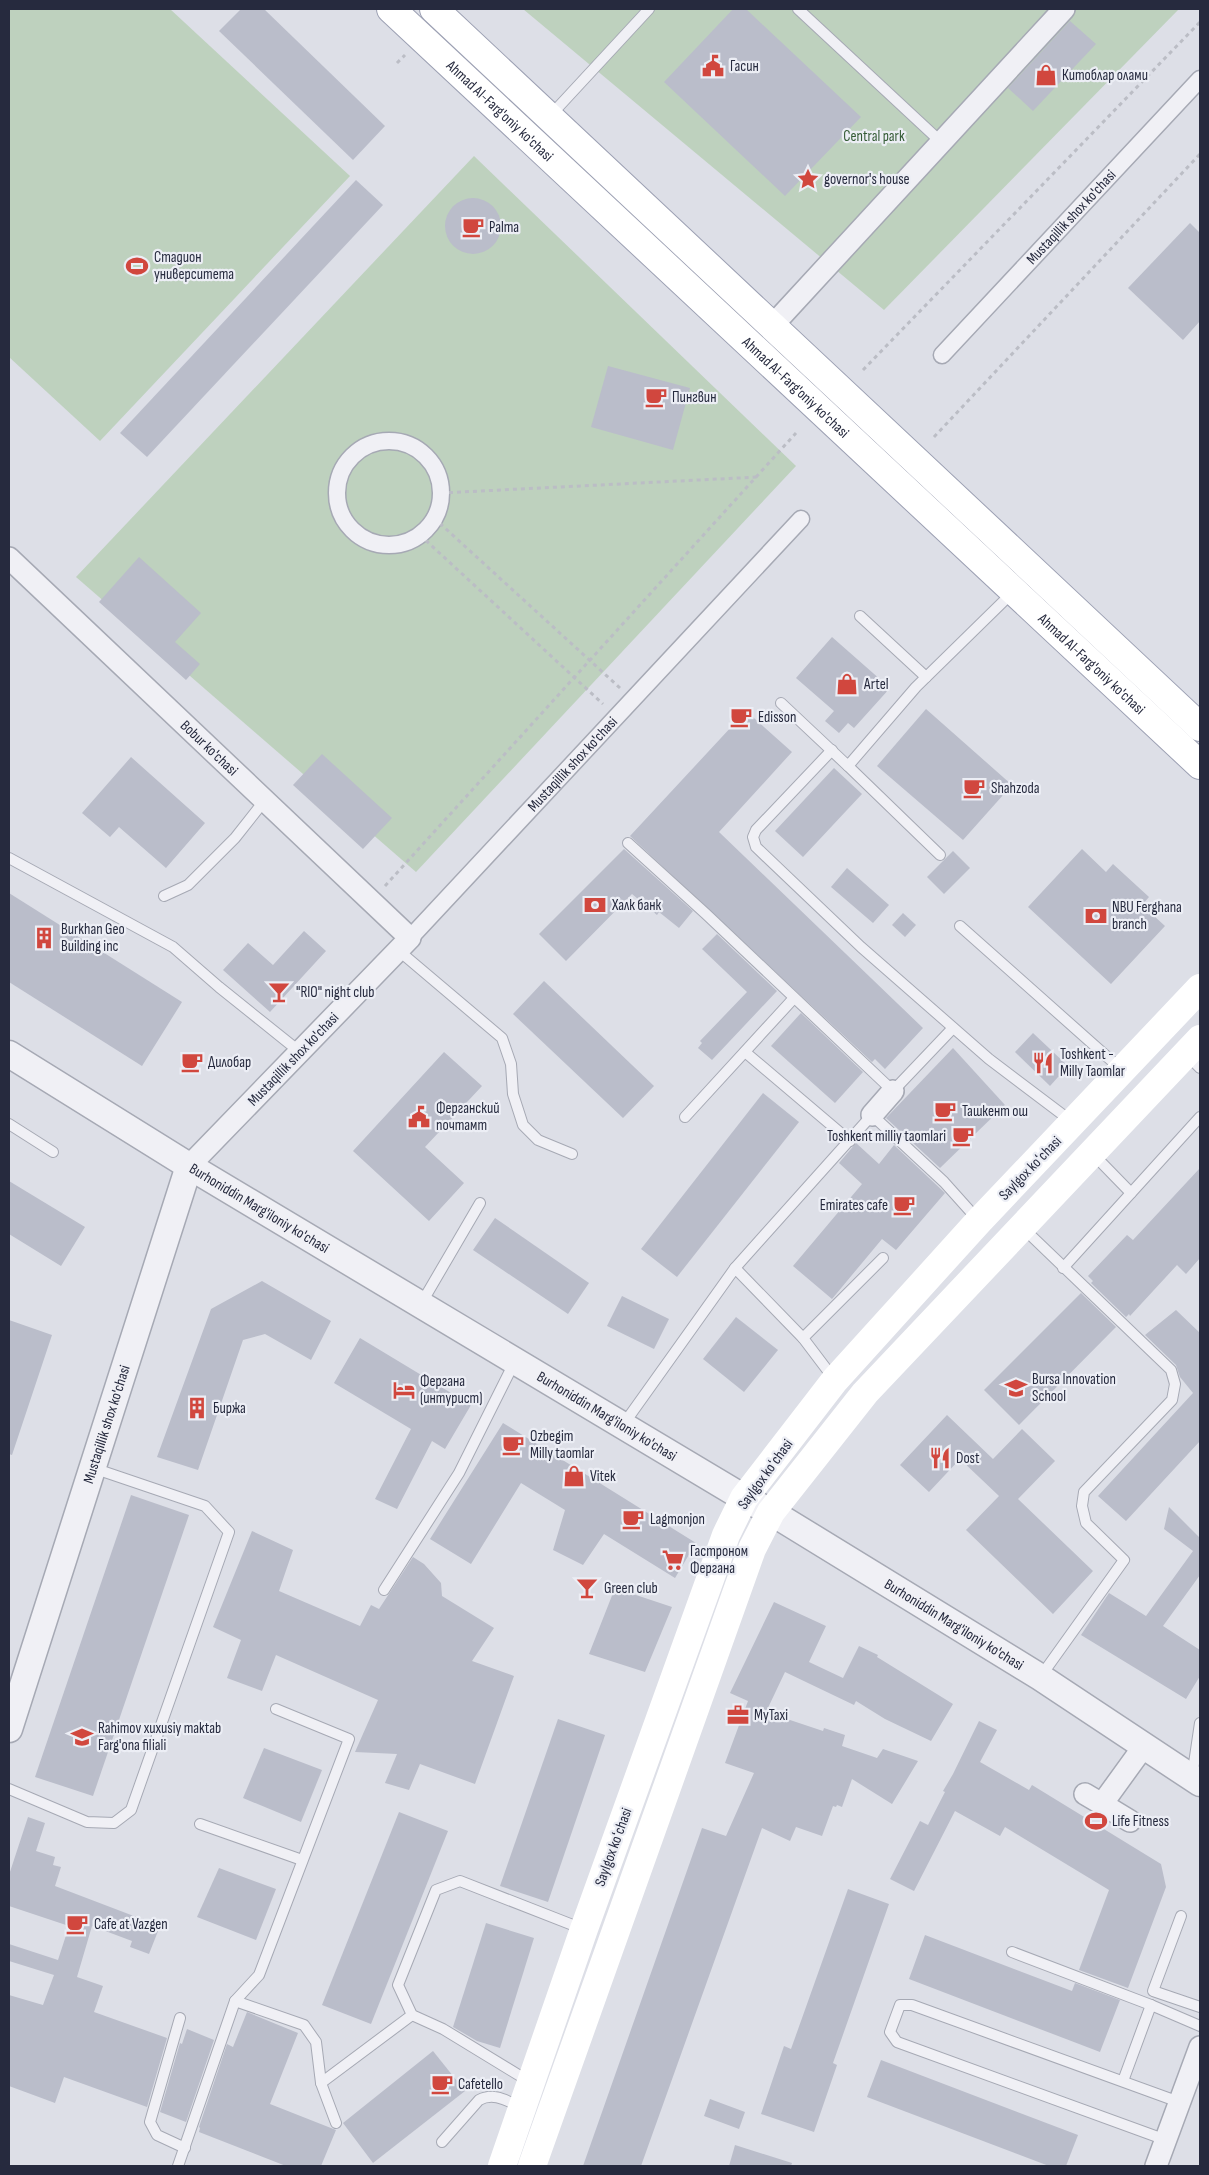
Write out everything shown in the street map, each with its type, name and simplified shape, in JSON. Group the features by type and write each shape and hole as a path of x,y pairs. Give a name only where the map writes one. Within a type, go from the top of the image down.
{"main road":[{"name":"Ahmad Al-Farg'oniy ko'chasi","path":"391,9 1200,765"},
{"name":"Ahmad Al-Farg'oniy ko'chasi","path":"434,9 1200,727"},
{"name":"Saylgox koʻchasi","path":"502,2166 584,1929 726,1536 744,1498 835,1380 979,1221 1200,988"},
{"name":"Saylgox koʻchasi","path":"532,2166 752,1549 771,1512 865,1393 1092,1153 1196,1054"}],"street":[{"path":"772,326 1064,9"},
{"name":"Mustaqillik shox ko'chasi","path":"942,354 1200,79"},
{"path":"384,440 401,442 417,448 430,460 439,475 442,493 439,510 430,525 420,535 401,544 383,545 366,541 352,531 342,517 336,501 337,484 342,468 353,454 367,444 384,440"},
{"name":"Mustaqillik shox ko'chasi","path":"9,1729 190,1166 404,944 800,519"},
{"name":"Bobur ko'chasi","path":"9,558 265,800 404,944"},
{"name":"Burhoniddin Marg'iloniy ko'chasi","path":"9,1054 190,1166 744,1498 771,1512 1040,1677 1196,1781"},
{"path":"872,1115 893,1091"},
{"path":"1130,1820 1094,1799 1144,1746"},
{"path":"1156,2166 1200,2047"}],"lane":[{"path":"549,116 650,9"},
{"path":"798,9 941,142"},
{"path":"848,766 926,677 1014,590"},
{"path":"860,616 926,677"},
{"path":"781,703 940,855"},
{"path":"832,750 756,830 753,837 756,847 862,947 953,1028 989,1059 1073,1123"},
{"path":"164,896 188,885 235,838 265,800"},
{"path":"628,843 893,1091 953,1028"},
{"path":"9,858 173,947 219,987 300,1052"},
{"path":"960,926 1123,1070"},
{"path":"404,944 502,1038 511,1064 513,1094 523,1125 538,1140 572,1154"},
{"path":"685,1117 794,998"},
{"path":"744,1052 850,1141"},
{"path":"623,1425 735,1268 872,1115 944,1182 979,1221"},
{"path":"1063,1268 1200,1117"},
{"path":"9,1124 53,1152"},
{"path":"1092,1153 1131,1193"},
{"path":"421,1304 480,1202"},
{"path":"1021,1227 1171,1370 1175,1384 1172,1400 1084,1492 1082,1506 1086,1523 1124,1560 1040,1677"},
{"path":"803,1338 884,1258"},
{"path":"735,1268 803,1338 835,1380"},
{"path":"384,1590 459,1472 516,1360"},
{"path":"9,1789 87,1822 114,1823 131,1810 229,1532 205,1506 92,1467"},
{"path":"178,2166 235,2000 259,1975 349,1739 276,1709"},
{"path":"1196,1781 1200,1723"},
{"path":"200,1824 302,1860"},
{"path":"530,2082 443,2029 412,2015 398,1986 436,1890 460,1882 584,1929"},
{"path":"1181,1916 1153,1991 1200,2006"},
{"path":"1012,1952 1151,2005 1200,2026"},
{"path":"235,2000 304,2025 316,2042 321,2083 336,2123"},
{"path":"1166,2140 897,2042 890,2032 900,2005 912,2005 1179,2102"},
{"path":"1123,2081 1151,2005"},
{"path":"321,2083 412,2015"},
{"path":"180,2018 150,2122 157,2135 184,2148"},
{"path":"442,2142 479,2100 485,2097 494,2096 522,2108"}],"path":[{"path":"863,370 1200,22"},
{"path":"934,437 1200,154"},
{"path":"383,888 796,433"},
{"path":"442,493 758,477"},
{"path":"434,518 633,699"},
{"path":"420,535 616,717"}],"green space":[{"name":"Стадион университета","path":"9,9 170,9 350,176 100,441 9,357"},
{"name":"Central park","path":"523,9 1179,9 884,310"},
{"path":"474,156 796,466 416,872 76,577"}],"building":[{"path":"241,9 264,9 385,126 353,160 219,31"},
{"path":"733,9 746,9 861,117 785,196 664,82"},
{"path":"1070,21 1096,44 1033,111 1008,88"},
{"path":"356,180 383,205 147,457 120,433"},
{"path":"467,198 479,198 489,202 497,210 501,226 497,242 489,250 479,254 467,254 457,250 449,242 445,232 445,220 449,210 457,202"},
{"path":"1190,223 1200,233 1200,321 1183,340 1128,288"},
{"path":"608,366 690,388 673,450 591,427"},
{"path":"139,557 201,613 175,642 200,664 186,680 99,602"},
{"path":"832,637 890,688 854,728 848,723 839,733 825,721 834,711 796,678"},
{"path":"926,709 1012,785 963,840 877,766"},
{"path":"746,711 792,752 719,832 923,1028 885,1069 875,1059 872,1062 630,836"},
{"path":"322,754 392,818 363,849 293,785"},
{"path":"131,757 205,823 166,868 119,827 110,837 82,813"},
{"path":"834,768 862,794 803,857 775,831"},
{"name":"Халк банк","path":"624,849 693,911 679,928 659,912 657,915 632,894 566,961 539,934"},
{"name":"NBU Ferghana branch","path":"1082,849 1106,872 1113,864 1149,897 1142,905 1165,926 1111,984 1028,907"},
{"path":"953,851 970,868 944,894 927,877"},
{"path":"847,868 889,905 873,923 831,887"},
{"name":"Burkhan Geo Building inc","path":"9,893 182,1002 142,1066 9,982"},
{"path":"903,913 916,925 905,937 892,925"},
{"path":"304,931 326,951 270,1012 223,970 248,943 273,965"},
{"path":"717,934 777,991 712,1060 698,1048 702,1043 700,1041 747,992 702,949"},
{"path":"544,981 654,1086 623,1118 513,1014"},
{"path":"801,1013 863,1072 835,1103 771,1046"},
{"path":"1033,1033 1068,1066 1050,1086 1015,1052"},
{"name":"Ташкент ош","path":"953,1048 1005,1105 940,1168 886,1118"},
{"name":"Ферганский почтамт","path":"444,1052 482,1086 425,1147 464,1183 429,1221 353,1151"},
{"path":"763,1093 799,1122 677,1277 641,1249"},
{"path":"856,1143 879,1164 894,1145 945,1193 896,1250 882,1239 832,1299 793,1266 862,1184 839,1163"},
{"path":"1200,1168 1200,1258 1186,1274 1177,1265 1130,1316 1129,1314 1126,1317 1091,1283 1093,1281 1088,1276 1127,1235 1133,1240"},
{"path":"9,1181 85,1227 61,1266 9,1234"},
{"path":"495,1218 589,1283 568,1314 473,1250"},
{"name":"Биржа","path":"262,1281 331,1321 311,1360 265,1334 243,1340 198,1470 157,1457 211,1309"},
{"path":"1081,1293 1116,1327 1019,1425 984,1390"},
{"path":"622,1296 669,1319 654,1349 607,1326"},
{"path":"1176,1310 1200,1333 1200,1441 1126,1521 1098,1496 1193,1393 1180,1377 1176,1365 1145,1335"},
{"path":"736,1317 778,1350 744,1392 703,1359"},
{"path":"9,1320 52,1335 12,1455 9,1454"},
{"path":"360,1338 471,1405 445,1449 432,1441 397,1509 375,1499 411,1429 334,1383"},
{"path":"947,1415 993,1459 1022,1429 1055,1461 1018,1499 1093,1571 1053,1614 966,1530 999,1496 960,1459 929,1492 900,1465"},
{"path":"503,1423 696,1543 675,1578 604,1534 583,1565 553,1550 565,1510 521,1483 471,1564 430,1539"},
{"path":"131,1495 189,1515 93,1796 35,1777"},
{"path":"1169,1507 1200,1538 1200,1575 1163,1626 1200,1650 1200,1676 1186,1699 1081,1635 1109,1593 1146,1616 1193,1551 1164,1529"},
{"path":"252,1531 293,1550 279,1591 360,1626 371,1605 379,1609 413,1557 424,1564 441,1583 442,1596 494,1628 472,1661 514,1676 475,1784 420,1764 409,1790 385,1783 397,1754 355,1752 378,1700 276,1655 262,1691 227,1678 241,1640 213,1627"},
{"path":"615,1588 672,1607 645,1672 589,1654"},
{"path":"774,1602 826,1626 809,1662 843,1678 859,1646 878,1655 877,1657 953,1704 931,1741 885,1719 856,1701 854,1705 785,1672 766,1712 823,1731 824,1728 845,1735 842,1746 877,1758 883,1749 918,1761 892,1804 852,1779 842,1807 833,1806 822,1836 796,1827 790,1841 762,1828 641,2166 583,2166 702,1828 726,1836 754,1773 725,1763 748,1701 730,1693"},
{"path":"558,1719 605,1735 548,1902 500,1886"},
{"path":"979,1721 997,1730 980,1762 1029,1790 1032,1785 1161,1864 1166,1887 1128,1988 1079,1970 1109,1890 1005,1827 1000,1836 955,1811 914,1891 890,1879 920,1821 928,1825 945,1792 943,1791"},
{"path":"264,1748 322,1770 301,1822 243,1798"},
{"path":"399,1812 448,1831 371,2024 322,2005"},
{"path":"28,1817 45,1823 36,1851 55,1857 53,1865 61,1867 55,1886 160,1926 149,1954 130,1947 132,1941 92,1926 77,1977 103,1986 94,2012 167,2038 147,2107 64,2077 55,2103 9,2086 9,1995 43,2005 54,1975 9,1961 9,1944 58,1960 69,1926 9,1906 9,1875"},
{"path":"219,1868 276,1889 256,1940 197,1917"},
{"path":"848,1889 889,1904 833,2063 837,2065 814,2132 761,2114 784,2046 791,2049"},
{"path":"486,1923 534,1938 500,2048 477,2041 453,2027"},
{"path":"925,1935 1072,1991 1075,1983 1120,2000 1100,2052 909,1979"},
{"path":"247,2012 298,2033 270,2104 336,2130 321,2166 286,2166 199,2132 199,2127 227,2044 233,2047"},
{"path":"187,2029 214,2040 186,2122 160,2112 180,2043 182,2044"},
{"path":"433,2051 465,2091 373,2163 343,2123"},
{"path":"881,2060 1078,2135 1066,2166 1049,2166 867,2097"},
{"path":"710,2099 745,2112 739,2129 704,2116"},
{"path":"735,2145 792,2163 791,2166 729,2166"}],"place":[{"name":"Гасин","path":"713,66"},
{"name":"Китоблар олами","path":"1046,75"},
{"name":"governor's house","path":"808,179"},
{"name":"Palma","path":"473,227"},
{"name":"Стадион университета","path":"137,266"},
{"name":"Пингвин","path":"656,397"},
{"name":"Artel","path":"847,684"},
{"name":"Edisson","path":"741,717"},
{"name":"Shahzoda","path":"974,788"},
{"name":"Халк банк","path":"595,905"},
{"name":"NBU Ferghana branch","path":"1096,916"},
{"name":"Burkhan Geo Building inc","path":"44,938"},
{"name":"\"RIO\" night club","path":"279,992"},
{"name":"Дилобар","path":"192,1062"},
{"name":"Toshkent - Milly Taomlar","path":"1043,1063"},
{"name":"Ташкент ош","path":"945,1111"},
{"name":"Ферганский почтамт","path":"419,1117"},
{"name":"Toshkent milliy taomlari","path":"963,1136"},
{"name":"Emirates cafe","path":"904,1205"},
{"name":"Bursa Innovation School","path":"1016,1388"},
{"name":"Фергана (интурист)","path":"404,1390"},
{"name":"Биржа","path":"197,1408"},
{"name":"Ozbegim Milly taomlar","path":"513,1445"},
{"name":"Dost","path":"940,1458"},
{"name":"Vitek","path":"574,1476"},
{"name":"Lagmonjon","path":"633,1519"},
{"name":"Гастроном Фергана","path":"673,1560"},
{"name":"Green club","path":"587,1588"},
{"name":"MyTaxi","path":"738,1715"},
{"name":"Rahimov xuxusiy maktab Farg'ona filiali","path":"82,1737"},
{"name":"Life Fitness","path":"1096,1821"},
{"name":"Cafe at Vazgen","path":"77,1924"},
{"name":"Cafetello","path":"442,2084"}]}
